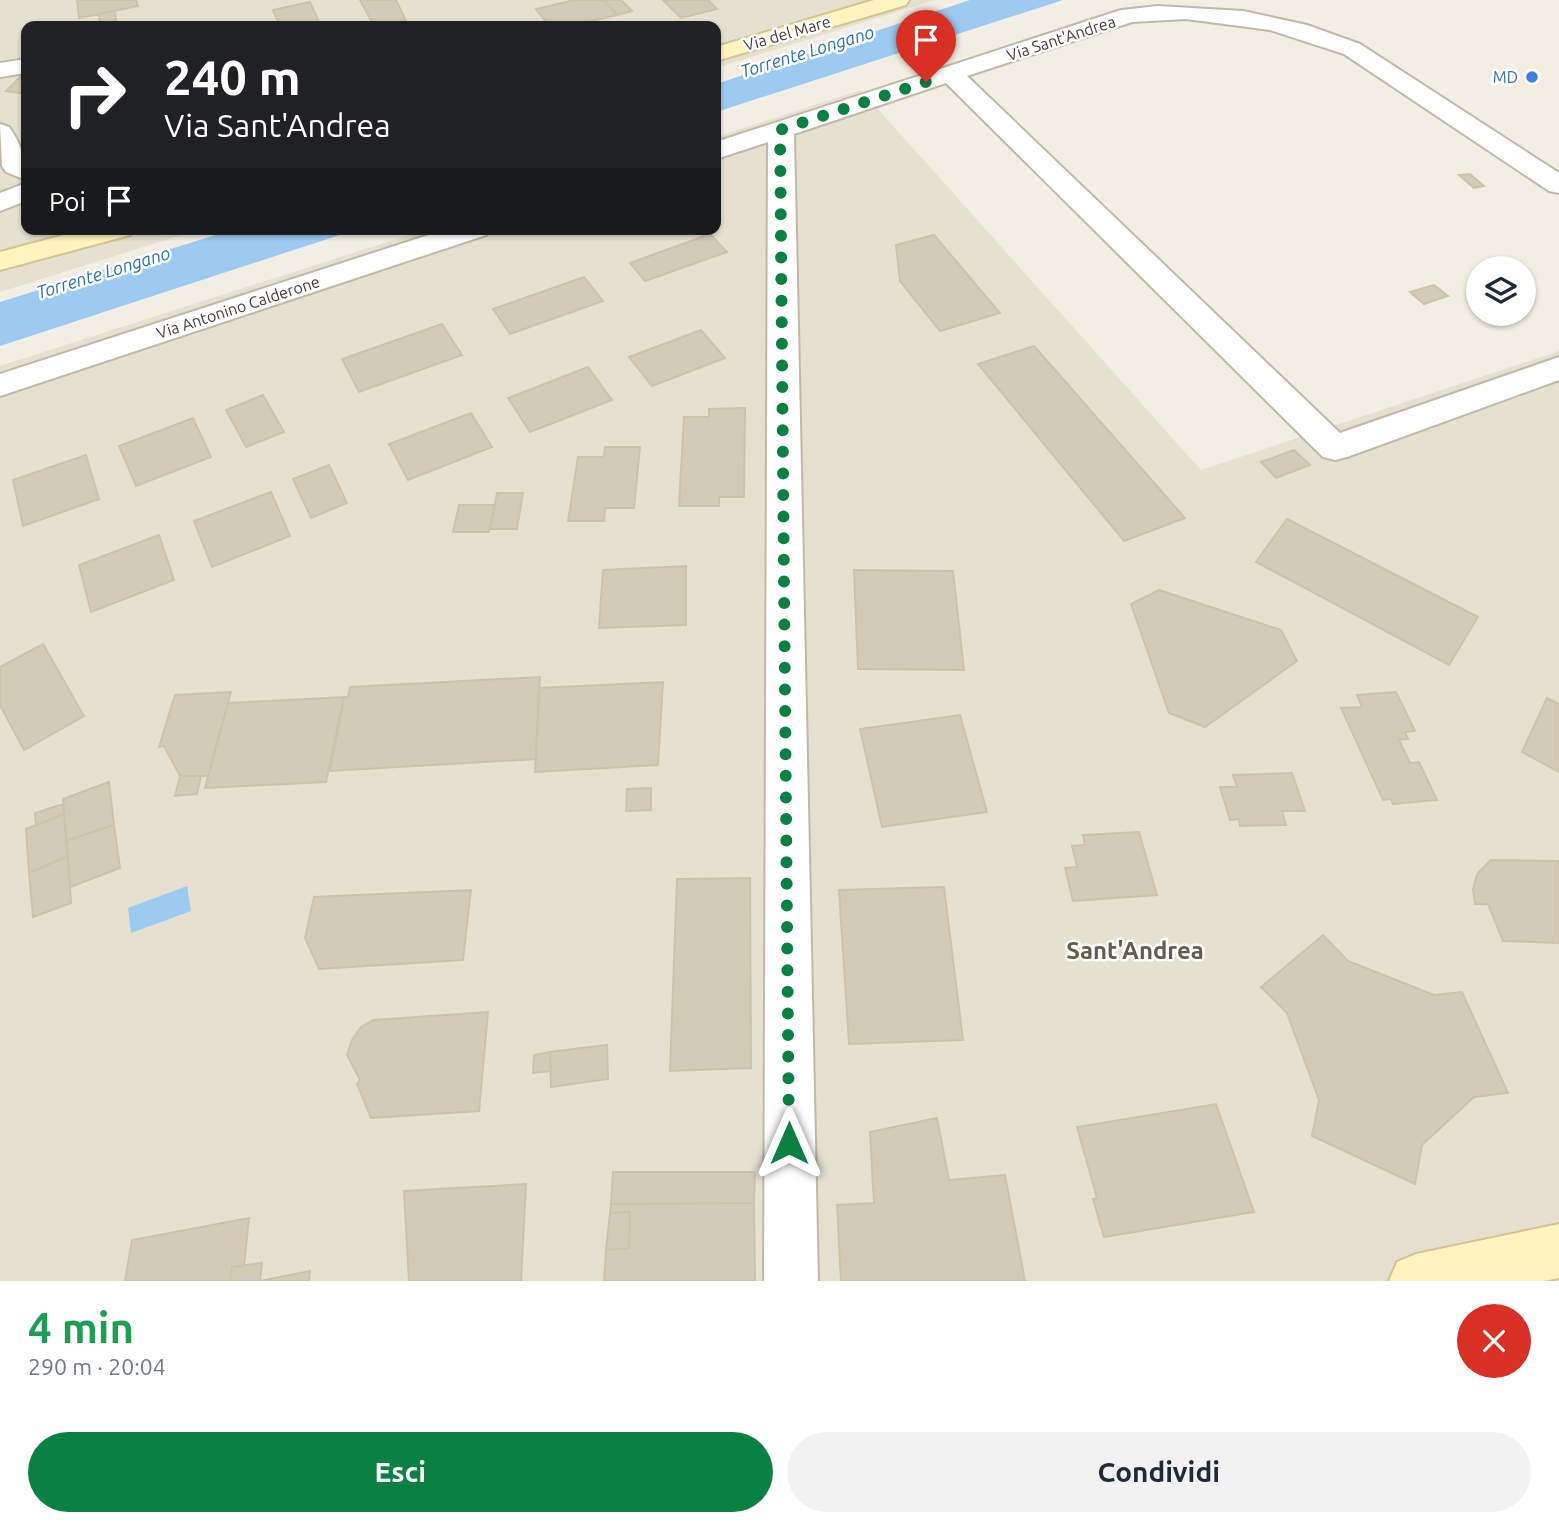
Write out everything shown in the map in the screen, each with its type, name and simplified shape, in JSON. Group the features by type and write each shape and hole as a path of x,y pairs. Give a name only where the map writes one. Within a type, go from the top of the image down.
{"street":[{"name":"Via del Mare","path":"721,53 898,0"},
{"name":"Via Sant'Andrea","path":"780,130 1129,15 1162,11 1259,20 1324,37 1352,48 1559,185"},
{"path":"0,70 21,66"},
{"path":"950,74 1335,448 1559,368"},
{"path":"21,130 0,131 15,166 21,169"},
{"path":"721,149 780,130 791,1281"},
{"path":"0,204 21,194"},
{"path":"0,261 98,235"},
{"name":"Via Antonino Calderone","path":"0,385 458,235"},
{"path":"1416,1281 1559,1251"}],"shaded area":[{"path":"0,0 935,0 721,66 721,21 21,21 21,235 182,235 0,292"},
{"path":"861,90 1201,470 1559,351 1559,1281 0,1281 0,366 409,235 721,235 721,135"}],"water":[{"path":"970,0 1063,0 721,110 721,82"},
{"name":"Torrente Longano","path":"216,235 340,235 0,346 0,302"},
{"path":"187,886 191,911 131,933 128,908"}],"building":[{"path":"77,0 136,0 138,6 79,18"},
{"path":"360,0 396,0 406,21 371,21"},
{"path":"574,0 604,0 617,15 592,21 545,21 536,9"},
{"path":"604,0 621,0 632,11 617,15"},
{"path":"663,0 708,0 717,9 681,18"},
{"path":"310,2 319,21 278,21 273,10"},
{"path":"115,11 116,21 100,21 99,14"},
{"path":"21,76 21,93 6,91"},
{"path":"1470,174 1484,186 1474,188 1459,175"},
{"path":"707,235 711,235 727,252 645,281 630,263"},
{"path":"934,235 1000,313 940,331 900,281 896,245"},
{"path":"584,277 603,301 510,334 493,309"},
{"path":"1434,285 1448,296 1424,304 1410,292"},
{"path":"442,324 462,355 359,392 342,359"},
{"path":"701,330 725,358 652,386 629,357"},
{"path":"1034,346 1185,518 1124,541 978,364"},
{"path":"588,367 612,400 530,432 508,398"},
{"path":"263,395 284,432 246,447 226,410"},
{"path":"745,408 744,497 719,497 719,506 679,506 684,417 709,417 709,409"},
{"path":"471,413 492,447 408,480 389,444"},
{"path":"193,418 211,457 136,486 119,446"},
{"path":"605,447 640,447 634,508 605,508 604,521 568,521 578,457 604,457"},
{"path":"1294,450 1310,465 1276,478 1261,462"},
{"path":"86,455 99,499 23,526 13,480"},
{"path":"329,465 347,503 311,518 293,479"},
{"path":"271,492 290,536 212,567 194,521"},
{"path":"497,493 523,493 517,529 490,529"},
{"path":"459,505 495,505 489,532 453,532"},
{"path":"1287,519 1478,617 1449,665 1256,562"},
{"path":"159,535 174,580 91,612 79,565"},
{"path":"686,566 686,625 599,628 603,570"},
{"path":"854,570 953,571 964,670 858,669"},
{"path":"1159,590 1281,630 1297,661 1205,727 1169,713 1131,604"},
{"path":"43,644 84,716 24,750 0,705 0,667"},
{"path":"540,677 536,759 330,771 344,697 348,697 350,687"},
{"path":"663,682 658,765 535,772 539,688"},
{"path":"231,692 208,776 180,776 164,746 159,747 175,695"},
{"path":"1396,692 1415,731 1405,732 1408,739 1399,740 1410,763 1419,762 1437,800 1393,804 1391,799 1383,800 1341,708 1362,707 1357,695"},
{"path":"344,697 326,782 205,788 228,703"},
{"path":"1547,698 1559,704 1559,772 1522,752"},
{"path":"960,715 987,812 882,827 860,729"},
{"path":"1292,773 1305,811 1282,811 1286,825 1240,826 1239,819 1230,820 1220,787 1237,787 1233,775"},
{"path":"180,776 201,776 197,794 175,796"},
{"path":"109,782 114,825 66,841 63,799"},
{"path":"651,788 651,810 626,811 627,789"},
{"path":"63,804 64,814 36,826 35,813"},
{"path":"64,814 68,856 29,873 26,829"},
{"path":"114,825 120,868 70,887 66,841"},
{"path":"1139,832 1157,895 1073,901 1065,868 1077,867 1072,846 1085,845 1083,835"},
{"path":"68,856 71,903 33,917 29,873"},
{"path":"1491,860 1559,861 1559,943 1503,941 1488,904 1475,904 1473,889 1477,874"},
{"path":"750,878 751,1068 670,1071 677,879"},
{"path":"944,887 963,1040 849,1044 839,890"},
{"path":"471,890 463,960 319,969 305,938 314,897"},
{"path":"1323,935 1348,961 1434,995 1462,992 1508,1093 1474,1097 1422,1145 1415,1184 1312,1136 1319,1100 1287,1013 1261,987"},
{"path":"488,1012 479,1111 371,1118 357,1084 360,1080 347,1055 352,1040 361,1027 373,1020"},
{"path":"607,1045 608,1079 551,1087 550,1052"},
{"path":"550,1052 551,1071 533,1073 534,1055"},
{"path":"1216,1104 1254,1212 1104,1237 1093,1199 1097,1198 1077,1127"},
{"path":"937,1118 949,1180 1005,1175 1025,1281 841,1281 837,1205 874,1203 870,1132"},
{"path":"613,1172 755,1172 754,1203 611,1204"},
{"path":"526,1184 521,1281 409,1281 404,1191"},
{"path":"754,1203 755,1281 604,1281 606,1250 629,1248 630,1212 610,1213 611,1204"},
{"path":"630,1212 629,1248 606,1250 610,1213"},
{"path":"249,1218 244,1266 232,1267 230,1281 125,1281 132,1240"},
{"path":"262,1263 260,1281 230,1281 232,1267"},
{"path":"310,1271 309,1281 260,1281"}],"place":[{"name":"MD","path":"1532,77"}],"district":[{"name":"Sant'Andrea","path":"1135,950"}],"route":[{"path":"789,1143 780,130 926,82"}]}
